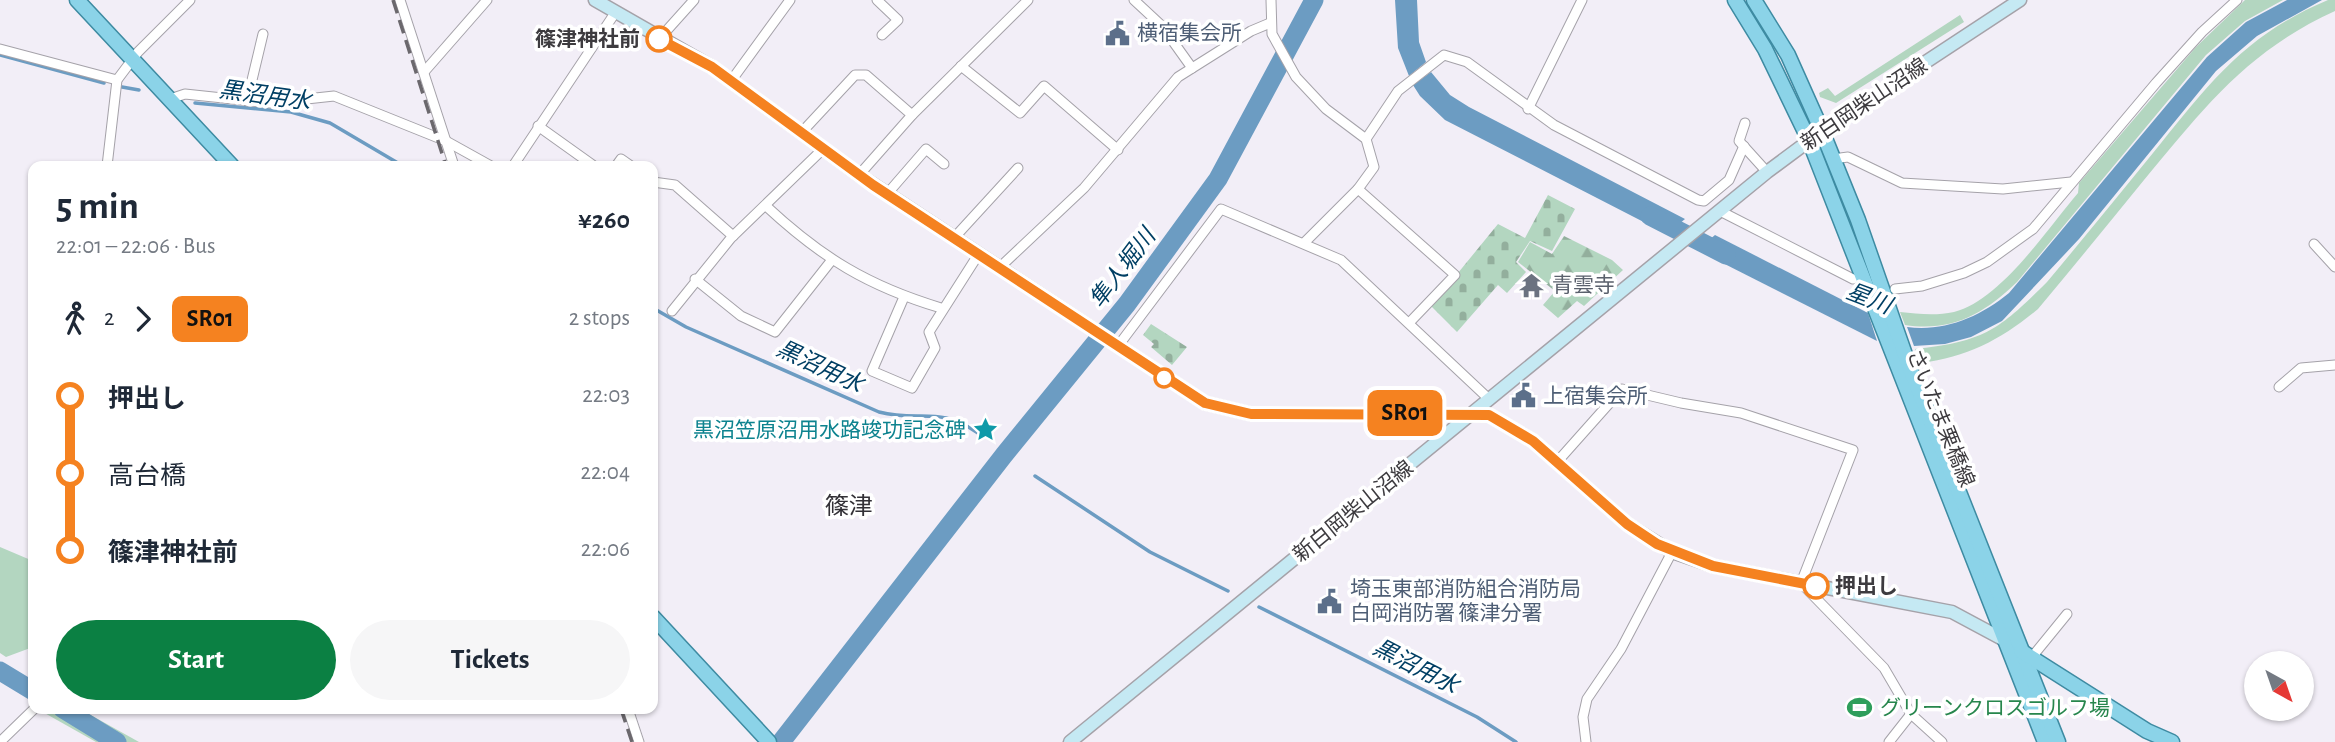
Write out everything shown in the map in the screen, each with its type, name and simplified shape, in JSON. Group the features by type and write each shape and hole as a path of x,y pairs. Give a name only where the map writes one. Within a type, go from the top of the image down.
{"main road":[{"path":"77,0 227,161"},
{"name":"さいたま栗橋線","path":"1735,0 1765,49 1809,140 1877,298 2045,742"},
{"name":"さいたま栗橋線","path":"1754,0 1788,55 1822,131 1858,220 1877,298"},
{"name":"さいたま栗橋線","path":"1902,364 2028,656 2058,742"},
{"path":"658,622 769,741"},
{"path":"2008,643 2147,731 2172,742"}],"street":[{"path":"108,161 117,80 132,60 190,0"},
{"path":"400,0 452,161"},
{"path":"424,72 487,0"},
{"path":"595,0 731,81 859,175 1185,392 1227,410 1251,414 1474,413 1503,421 1558,462 1627,524 1672,552 1713,566 1952,612 2008,643"},
{"path":"659,39 694,0"},
{"path":"731,81 790,0"},
{"path":"877,0 898,20 882,35"},
{"path":"859,175 912,116 1028,0"},
{"path":"1135,0 1162,26 1192,68"},
{"path":"1271,0 1270,23 1276,44 1296,77 1326,109 1366,139 1374,167 1357,189 1304,243"},
{"path":"1528,109 1582,0"},
{"name":"新白岡柴山沼線","path":"1070,742 1767,172 1822,131 2020,0"},
{"path":"1895,289 1922,286 1987,262 2033,229 2193,42 2237,0"},
{"path":"516,161 615,13"},
{"path":"998,269 1084,188 1170,86 1192,68 1251,31 1270,23"},
{"path":"247,101 263,34"},
{"path":"0,49 117,80"},
{"path":"1366,139 1398,91 1439,57 1449,55 1466,62 1528,109 1704,201 1729,180 1744,146"},
{"path":"961,66 1020,113 1044,86 1118,150"},
{"path":"802,133 855,75 866,75 912,116"},
{"path":"170,99 185,94 270,103 334,96 446,141 482,161"},
{"path":"1745,124 1739,141 1767,172"},
{"path":"538,126 587,161"},
{"path":"672,311 695,279 733,236 824,149"},
{"path":"887,194 926,149 944,164"},
{"path":"1833,159 1848,157 1902,183 2003,189 2071,182"},
{"path":"953,239 1018,168"},
{"path":"658,183 675,185 733,236"},
{"path":"1357,189 1455,275 1409,323"},
{"path":"766,206 831,261 904,297 942,308"},
{"path":"1115,344 1221,209 1342,260 1490,400"},
{"path":"1717,213 1853,279"},
{"path":"2314,244 2335,267"},
{"path":"904,297 872,371 912,387 935,348 929,332 978,255"},
{"path":"695,279 741,316 775,332 831,261"},
{"path":"2279,387 2301,368 2335,365"},
{"path":"1558,462 1622,389 1741,413 1853,450 1801,583"},
{"path":"1586,742 1583,717 1587,699 1621,649 1672,552"},
{"path":"1801,583 1884,668 1911,714 1942,742"},
{"path":"2028,656 2036,652 2067,614"},
{"path":"0,742 9,738 30,714"},
{"path":"630,714 639,742"},
{"path":"1889,742 1911,714"}],"green space":[{"path":"2245,0 2283,0 2245,21 2206,55 2017,282 1992,303 1966,318 1938,326 1905,325 1900,312 1954,312 1972,305 2006,279 2078,193 2079,183 2196,47"},
{"path":"2328,0 2335,0 2335,11 2276,44 2208,105 2038,309 1984,345 1954,356 1921,363 1915,349 1974,337 1989,331 2016,312 2047,282 2192,105 2230,64 2273,29"},
{"path":"1960,15 1964,22 1836,103 1820,97 1819,93 1828,88 1835,96"},
{"path":"1548,195 1575,209 1552,251 1530,241 1516,262 1526,272 1507,293 1498,285 1457,332 1431,306 1498,224 1525,238"},
{"path":"1564,236 1612,260 1623,270 1584,306 1577,301 1558,318 1543,305 1555,291 1518,262 1530,242 1552,254"},
{"path":"1151,324 1187,347 1172,365 1151,347 1154,344 1143,335"},
{"path":"0,547 28,559 28,649 6,657 0,653"},
{"path":"46,714 89,714 139,742 96,742"}],"water":[{"path":"1395,0 1417,0 1419,42 1426,62 1409,76 1398,48"},
{"path":"2287,0 2322,0 2257,36 2216,71 2079,239 2002,321 1971,337 1945,344 1914,346 1907,327 1934,327 1961,321 1998,302 2009,293 2207,57 2246,22"},
{"path":"1431,72 1450,95 1469,107 1685,219 1667,234 1445,120 1420,96 1413,85"},
{"path":"1715,235 1868,313 1877,341 1697,250"}],"waterway":[{"name":"隼人堀川","path":"781,742 1004,455 1127,304 1218,179 1314,0"},
{"name":"黒沼用水","path":"0,55 104,83"},
{"name":"黒沼用水","path":"122,87 139,90"},
{"name":"黒沼用水","path":"195,103 291,112 330,123 395,161"},
{"name":"星川","path":"1650,216 1726,255"},
{"name":"黒沼用水","path":"658,311 686,327 879,412 951,419 978,433"},
{"name":"黒沼用水","path":"1035,476 1150,552 1228,591"},
{"name":"黒沼用水","path":"1259,607 1477,717 1516,742"},
{"name":"隼人堀川","path":"0,671 28,688"},
{"name":"隼人堀川","path":"71,714 117,742"}],"railway":[{"path":"393,0 444,161"},
{"path":"623,714 632,742"}],"bus line":[{"name":"SR01","path":"659,39 712,67 873,185 1205,403 1251,414 1489,415 1517,429 1627,524 1672,552 1713,566 1816,586"}],"place":[{"name":"横宿集会所","path":"1117,33"},
{"name":"篠津神社前","path":"659,39"},
{"name":"青雲寺","path":"1532,285"},
{"name":"上宿集会所","path":"1523,396"},
{"name":"黒沼笠原沼用水路竣功記念碑","path":"986,430"},
{"name":"押出し","path":"1816,586"},
{"name":"埼玉東部消防組合消防局 白岡消防署 篠津分署","path":"1330,601"},
{"name":"グリーンクロスゴルフ場","path":"1860,708"}],"district":[{"name":"篠津","path":"849,506"}]}
